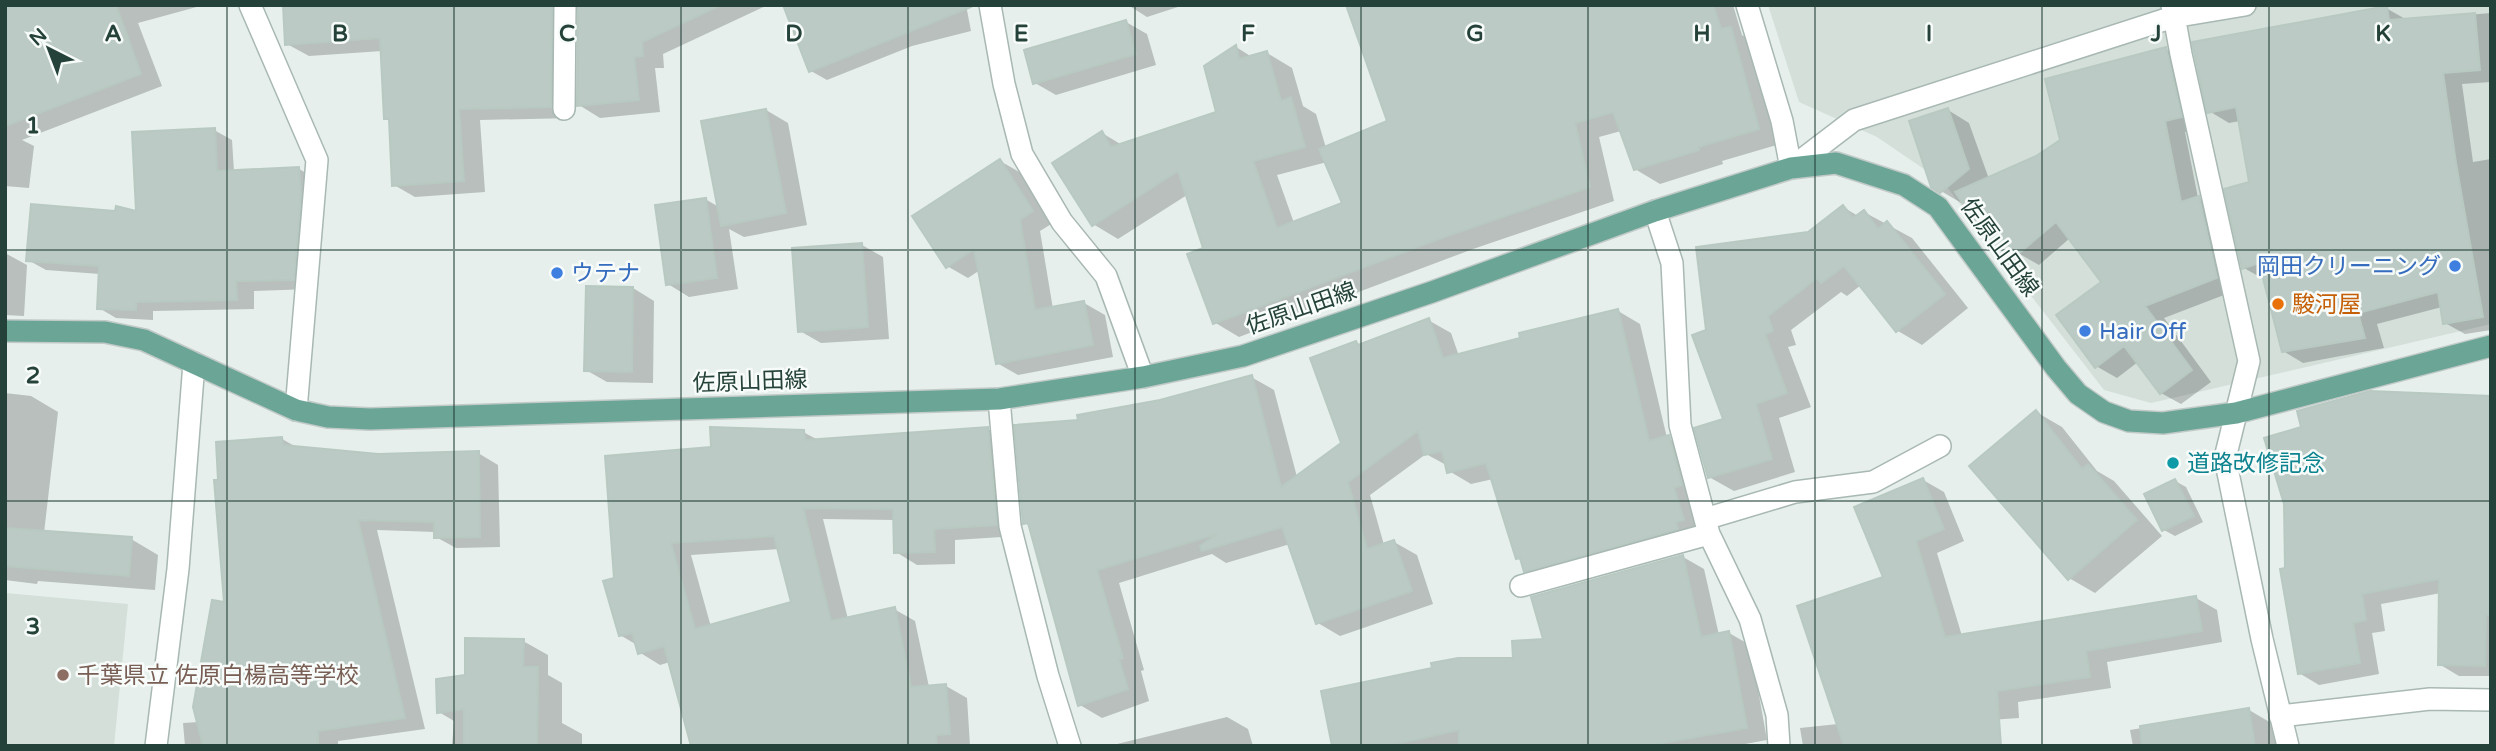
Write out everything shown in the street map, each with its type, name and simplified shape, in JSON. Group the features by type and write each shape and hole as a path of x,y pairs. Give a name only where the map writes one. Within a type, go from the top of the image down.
{"main road":[{"name":"佐原山田線","path":"5,331 105,332 144,340 296,410 328,417 370,419 999,399 1143,377 1243,356 1432,292 1655,211 1791,168 1836,163 1904,185 1938,207 2078,394 2104,412 2129,421 2164,423 2236,412 2491,346"}],"street":[{"path":"250,5 317,160 296,410"},
{"path":"564,109 565,5"},
{"path":"990,5 1004,84 1023,154 1062,222 1106,276 1143,377"},
{"path":"1747,5 1782,121 1791,168 1854,120 2172,11 2245,5"},
{"path":"2172,11 2249,361 2225,458 2288,746"},
{"path":"1655,211 1672,263 1680,425 1707,527 1750,619 1776,715 1779,746"},
{"path":"156,746 178,569 194,363"},
{"path":"999,399 1010,526 1048,676 1070,746"},
{"path":"1521,586 1707,527 1795,492 1873,482 1940,446"},
{"path":"2280,716 2430,699 2491,700"}],"shaded area":[{"path":"1768,5 2491,5 2491,324 2151,403 2104,390 1943,182 1877,137 1799,102"},
{"name":"千葉県立 佐原白楊高等学校","path":"5,593 128,604 114,746 5,746"}],"building":[{"path":"5,5 116,5 141,74 5,126"},
{"path":"283,5 552,5 551,107 459,109 464,181 392,186 389,119 384,119 380,38 285,45"},
{"path":"578,5 721,5 642,42 643,56 634,57 639,100 577,106"},
{"path":"783,5 970,5 971,7 809,72"},
{"path":"1346,5 1713,5 1721,29 1731,27 1759,129 1634,170 1613,112 1575,123 1590,187 1447,236 1213,324 1187,254 1203,248 1178,171 1092,226 1052,163 1102,131 1111,147 1216,112 1204,66 1236,45 1239,59 1267,51 1281,101 1291,97 1305,147 1253,161 1277,228 1342,203 1319,149 1387,121"},
{"path":"2387,6 2389,20 2475,13 2480,70 2443,73 2483,317 2443,324 2438,292 2358,313 2365,338 2282,352 2259,263 2242,269 2224,189 2249,182 2236,107 2207,113 2192,42"},
{"path":"1126,20 1136,54 1033,84 1024,50"},
{"path":"2166,47 2182,117 2165,121 2181,202 2199,196 2217,278 2145,306 2192,370 2160,394 2124,346 2095,368 2056,315 2101,282 2056,222 2017,255 1987,219 1977,225 1955,192 2036,156 2060,140 2045,79"},
{"path":"1948,108 1969,169 1940,193 1931,187 1909,121"},
{"path":"766,109 786,213 721,226 701,121"},
{"path":"215,128 217,171 299,167 301,195 294,280 236,281 237,300 136,302 136,310 97,309 99,266 26,261 31,204 115,211 116,206 136,211 132,132"},
{"path":"1000,159 1033,211 1020,220 1035,310 1084,301 1093,345 996,364 974,249 946,268 912,216"},
{"path":"706,198 717,278 666,285 655,205"},
{"path":"1843,205 1853,218 1864,210 1878,229 1887,221 1945,294 1896,332 1844,266 1821,283 1817,278 1768,316 1773,331 1765,334 1787,393 1756,404 1772,459 1708,478 1694,428 1723,419 1692,335 1706,330 1696,247 1808,232"},
{"path":"862,243 868,327 798,332 792,248"},
{"path":"586,286 633,287 632,372 584,371"},
{"path":"1618,309 1649,441 1669,435 1682,485 1674,488 1684,520 1676,522 1678,529 1524,572 1520,558 1516,559 1486,463 1447,473 1442,451 1424,455 1418,431 1348,482 1367,549 1394,540 1412,591 1316,624 1282,527 1202,551 1200,546 1217,534 1097,570 1123,658 1119,659 1128,689 1078,706 1028,523 1023,524 1014,425 1078,420 1077,415 1160,400 1252,375 1281,487 1341,443 1310,358 1356,341 1358,345 1429,318 1443,358 1520,338 1519,333"},
{"path":"2370,391 2491,396 2491,615 2486,615 2485,666 2438,665 2439,579 2362,594 2366,620 2353,623 2360,663 2298,674 2280,569 2285,568 2284,504 2264,438 2301,427 2297,411"},
{"path":"2036,410 2082,469 2088,464 2137,520 2068,580 1969,466"},
{"path":"710,427 804,430 805,440 988,427 997,525 934,529 935,552 894,553 893,509 803,508 831,621 895,607 911,687 946,684 950,734 936,735 937,746 691,746 664,646 638,654 632,633 619,636 603,581 614,578 605,456 711,447","holes":["774,536 791,602 695,629 671,543"]},
{"path":"282,437 283,445 378,454 479,451 480,537 434,538 434,522 358,520 405,718 318,731 318,746 203,746 193,707 212,600 224,602 214,480 218,480 216,442"},
{"path":"1923,478 1944,529 1916,541 1945,637 2196,596 2202,631 2086,651 2090,677 1997,691 2001,746 1844,746 1797,606 1883,577 1854,507"},
{"path":"2175,479 2194,516 2162,531 2144,494"},
{"path":"5,528 132,537 129,576 5,566"},
{"path":"1683,555 1701,637 1729,631 1747,728 1646,746 1459,746 1459,730 1386,746 1332,746 1321,691 1432,668 1431,663 1458,658 1513,658 1512,641 1543,639 1531,597"},
{"path":"465,638 524,639 523,667 538,667 537,746 464,746 464,709 437,713 436,679 465,675"},
{"path":"2249,708 2255,746 2142,746 2140,726"}],"place":[{"name":"岡田クリーニング","path":"2455,266"},
{"name":"ウテナ","path":"557,273"},
{"name":"駿河屋","path":"2278,304"},
{"name":"Hair Off","path":"2085,331"},
{"name":"道路改修記念","path":"2173,463"},
{"name":"千葉県立 佐原白楊高等学校","path":"63,675"}]}
